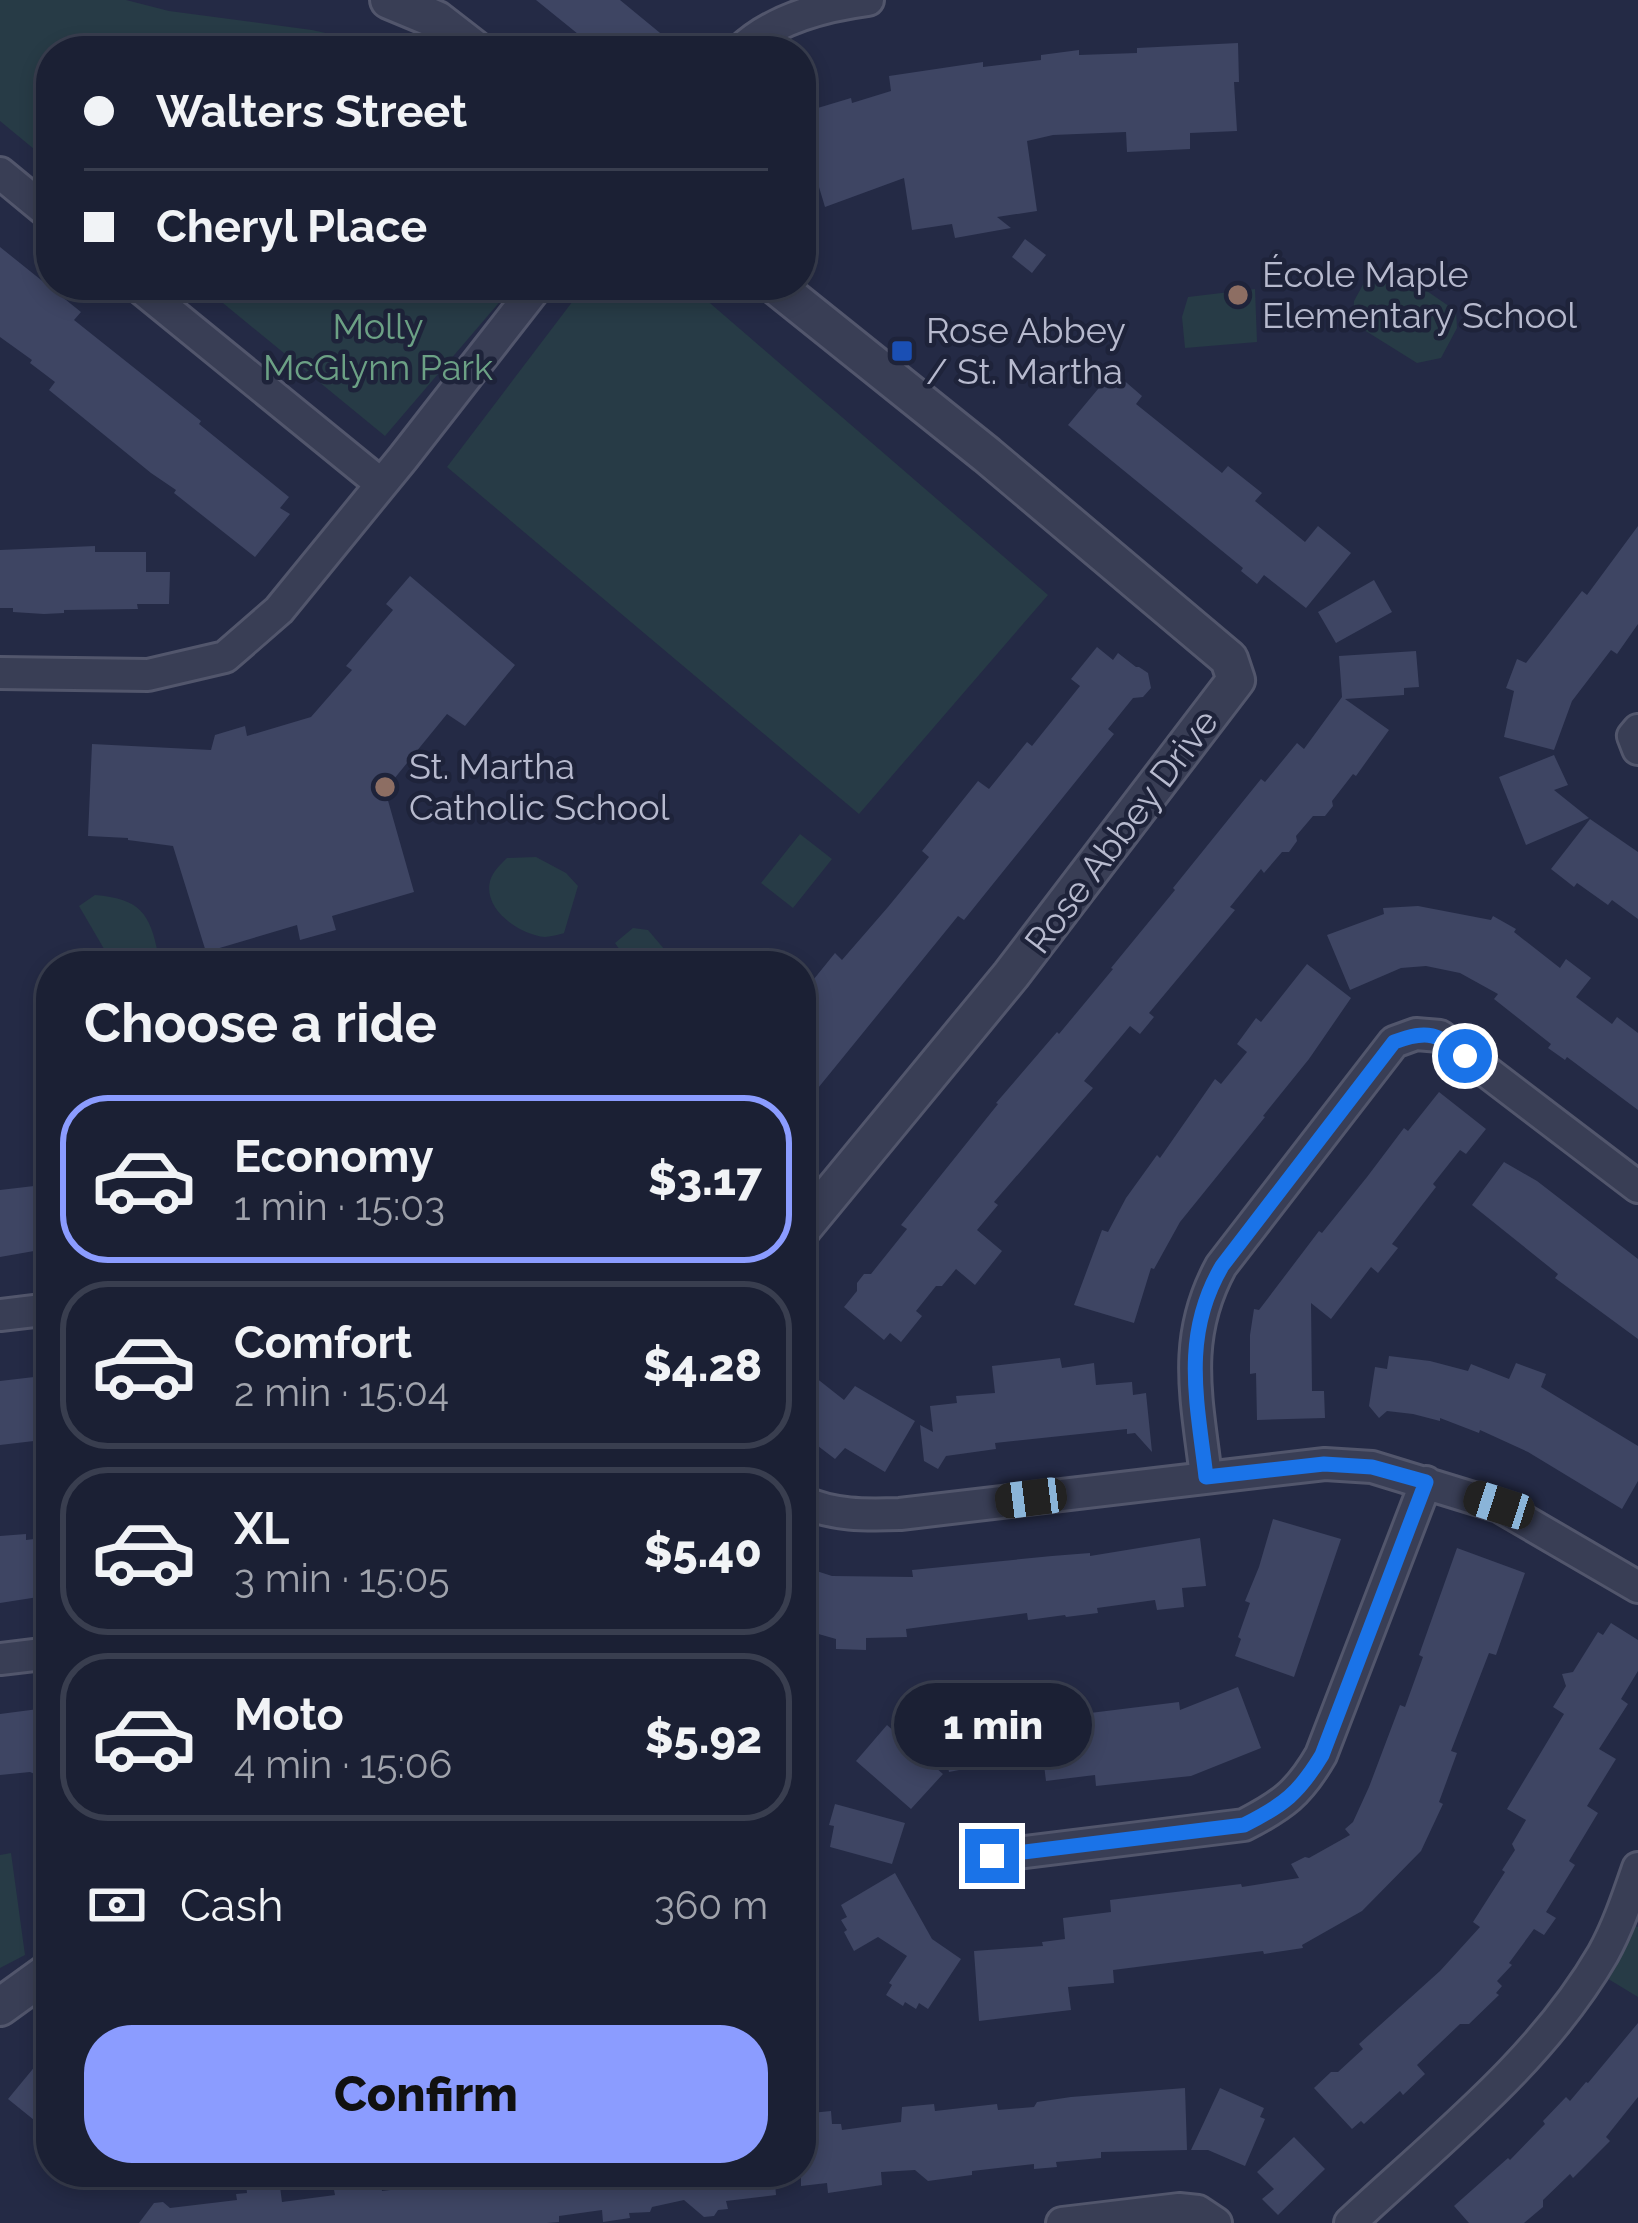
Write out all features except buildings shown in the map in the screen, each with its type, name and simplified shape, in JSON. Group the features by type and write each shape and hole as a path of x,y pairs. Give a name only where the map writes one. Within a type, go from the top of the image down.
{"street":[{"path":"389,0 437,20 458,36"},
{"path":"760,36 798,15 868,0"},
{"path":"0,173 36,203"},
{"path":"155,300 381,484"},
{"path":"0,673 148,676 225,657 279,610 526,300"},
{"name":"Rose Abbey Drive","path":"795,300 1229,658 1236,680 1011,975 816,1212"},
{"path":"1638,730 1634,736 1638,749"},
{"path":"1206,1477 1194,1367 1208,1291 1222,1266 1394,1042 1416,1034 1440,1036 1638,1186"},
{"path":"0,1315 36,1311"},
{"path":"816,1508 857,1516 900,1514 1324,1464 1372,1467 1499,1505 1638,1587"},
{"path":"992,1856 1244,1825 1276,1808 1304,1784 1322,1755 1426,1482"},
{"path":"0,1659 36,1655"},
{"path":"1350,2223 1518,2066 1562,2015 1604,1953 1638,1868"},
{"path":"0,2008 36,1981"},
{"path":"1062,2223 1179,2209 1198,2211 1216,2223"}],"green space":[{"path":"0,0 126,0 169,11 339,36 36,36 36,151 0,121"},
{"path":"1408,278 1456,311 1457,328 1441,358 1417,363 1353,323 1354,301 1365,281"},
{"path":"1255,289 1257,342 1185,348 1182,317 1188,297"},
{"name":"Molly McGlynn Park","path":"219,300 501,300 385,436"},
{"path":"574,300 706,300 1048,595 859,814 447,467"},
{"path":"800,834 832,859 793,908 761,883"},
{"path":"536,857 566,873 578,886 564,933 545,937 524,931 505,919 492,902 490,881 502,863 507,858"},
{"path":"95,895 132,904 146,918 157,951 105,951 79,906"},
{"path":"633,928 648,930 665,950 621,951 615,943"},
{"path":"11,1853 25,1955 0,1968 0,1855"},
{"path":"1632,1925 1638,1927 1638,1997 1605,1977"}],"place":[{"name":"École Maple Elementary School","path":"1238,295"},
{"name":"Rose Abbey / St. Martha","path":"902,351"},
{"name":"St. Martha Catholic School","path":"385,787"}],"route":[{"path":"992,1856 1244,1825 1276,1808 1304,1784 1322,1755 1426,1482 1372,1467 1324,1464 1206,1477 1194,1367 1200,1316 1222,1266 1394,1042 1416,1034 1440,1036 1465,1056"}]}
